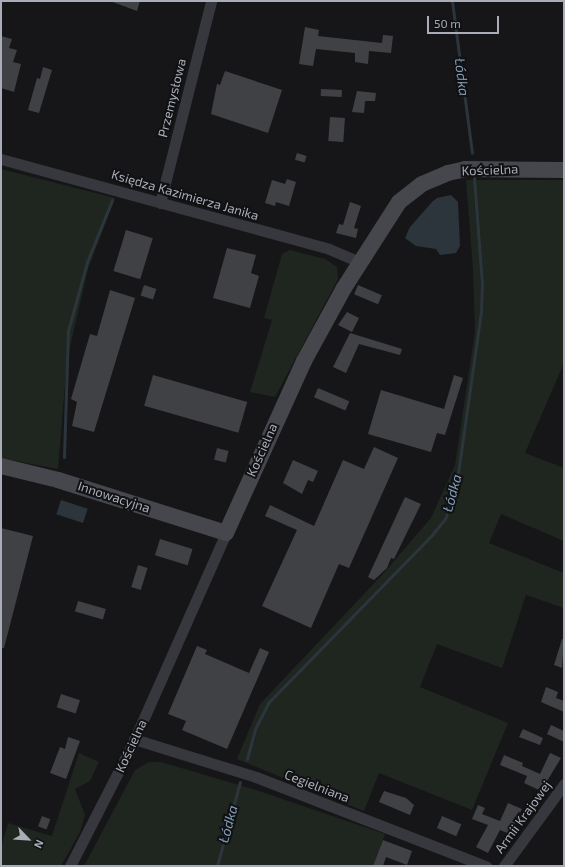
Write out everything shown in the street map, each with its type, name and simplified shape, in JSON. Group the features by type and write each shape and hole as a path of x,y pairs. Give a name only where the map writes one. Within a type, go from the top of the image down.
{"street":[{"name":"Przemysłowa","path":"160,203 211,1"},
{"name":"Księdza Kazimierza Janika","path":"1,159 328,249 360,262"},
{"name":"Kościelna","path":"70,866 134,739 292,382 360,262 399,202 411,191 448,172 482,168 564,170"},
{"name":"Innowacyjna","path":"1,466 58,480 226,533"},
{"name":"Cegielniana","path":"134,739 256,777 486,866"},
{"name":"Armii Krajowej","path":"504,866 564,784"}],"shaded area":[{"path":"1,169 115,198 88,269 67,360 58,469 1,458"},
{"path":"466,180 564,180 564,363 525,453 564,468 564,541 501,514 489,543 564,573 564,608 526,595 502,668 437,644 420,687 508,723 472,810 379,773 364,811 237,759 260,704 381,576 431,518 455,465 475,331 473,270"},
{"path":"451,195 458,202 460,246 456,253 440,255 436,249 416,246 405,238 410,227 432,202 437,198"},
{"path":"290,250 325,259 337,267 338,279 275,397 250,392 272,320 264,318 282,254"},
{"path":"61,500 88,509 83,523 56,514"},
{"path":"79,753 99,762 90,781 75,789 85,815 80,832 61,866 1,866 1,848 8,823 52,836"},
{"path":"149,762 161,762 259,791 385,834 373,866 84,866 135,770"}],"building":[{"path":"110,1 140,1 137,11"},
{"path":"305,27 319,30 318,36 382,43 383,35 393,36 391,53 369,51 368,64 355,62 355,53 316,49 313,66 299,64"},
{"path":"1,36 12,39 9,48 17,50 13,62 21,64 14,92 1,88"},
{"path":"43,67 52,70 39,113 28,110 37,78 40,79"},
{"path":"225,71 282,90 268,133 211,114 217,84 220,85"},
{"path":"321,89 342,90 342,97 321,96"},
{"path":"357,91 376,93 375,101 365,101 364,113 352,112"},
{"path":"330,117 345,118 343,142 328,141"},
{"path":"297,153 307,156 305,163 295,160"},
{"path":"287,179 296,182 289,206 276,202 275,206 265,203 272,180 285,184"},
{"path":"350,202 361,206 354,228 358,229 356,238 336,233 339,224 343,225"},
{"path":"126,230 153,238 140,279 113,271"},
{"path":"227,248 256,255 251,273 259,276 250,308 213,298"},
{"path":"144,285 156,289 153,299 141,295"},
{"path":"358,285 382,295 378,304 354,294"},
{"path":"110,290 135,298 94,432 72,426 77,402 71,399 90,334 97,336"},
{"path":"347,312 359,318 352,332 338,325"},
{"path":"350,333 402,349 400,355 359,344 346,373 333,367"},
{"path":"153,375 247,402 238,433 144,406"},
{"path":"454,375 463,378 445,435 437,433 431,452 368,434 381,390 444,409"},
{"path":"318,388 349,401 345,410 314,397"},
{"path":"374,447 398,458 349,568 339,564 311,628 262,606 297,530 265,516 270,505 314,526 343,460 364,469"},
{"path":"217,448 229,451 226,463 214,460"},
{"path":"293,460 318,471 313,482 308,480 302,494 283,483"},
{"path":"405,497 421,504 394,559 391,558 387,568 374,580 368,577"},
{"path":"1,528 33,536 4,648 1,648"},
{"path":"160,539 193,549 188,565 155,555"},
{"path":"138,565 148,568 141,590 131,587"},
{"path":"78,601 106,609 103,620 75,612"},
{"path":"562,639 564,639 562,668 554,665"},
{"path":"197,646 207,650 205,654 249,673 260,648 269,652 227,749 182,730 186,721 168,714"},
{"path":"546,687 558,692 556,698 564,701 564,712 541,702"},
{"path":"61,694 80,700 76,713 57,707"},
{"path":"551,725 564,731 564,742 547,734"},
{"path":"523,729 543,738 540,745 519,737"},
{"path":"68,737 80,741 66,779 50,773 60,747 65,749"},
{"path":"550,753 561,758 541,791 524,783 527,776 500,765 504,755 523,763 522,766 540,774"},
{"path":"384,791 406,798 414,805 410,815 379,802"},
{"path":"508,803 522,809 513,827 517,828 514,836 500,830 488,853 476,847 488,825 472,819 478,805 485,808 482,814 500,821"},
{"path":"42,816 50,819 46,829 38,826"},
{"path":"442,816 461,824 456,836 437,828"},
{"path":"383,840 412,851 407,865 386,857 383,866 373,866"}],"waterway":[{"name":"Łódka","path":"452,1 472,153"},
{"name":"Łódka","path":"247,759 255,729 268,703 431,536 445,519 458,473 481,312 482,284 474,178"},
{"path":"64,457 68,331 87,262 112,200"},
{"name":"Łódka","path":"217,866 240,782"}]}
